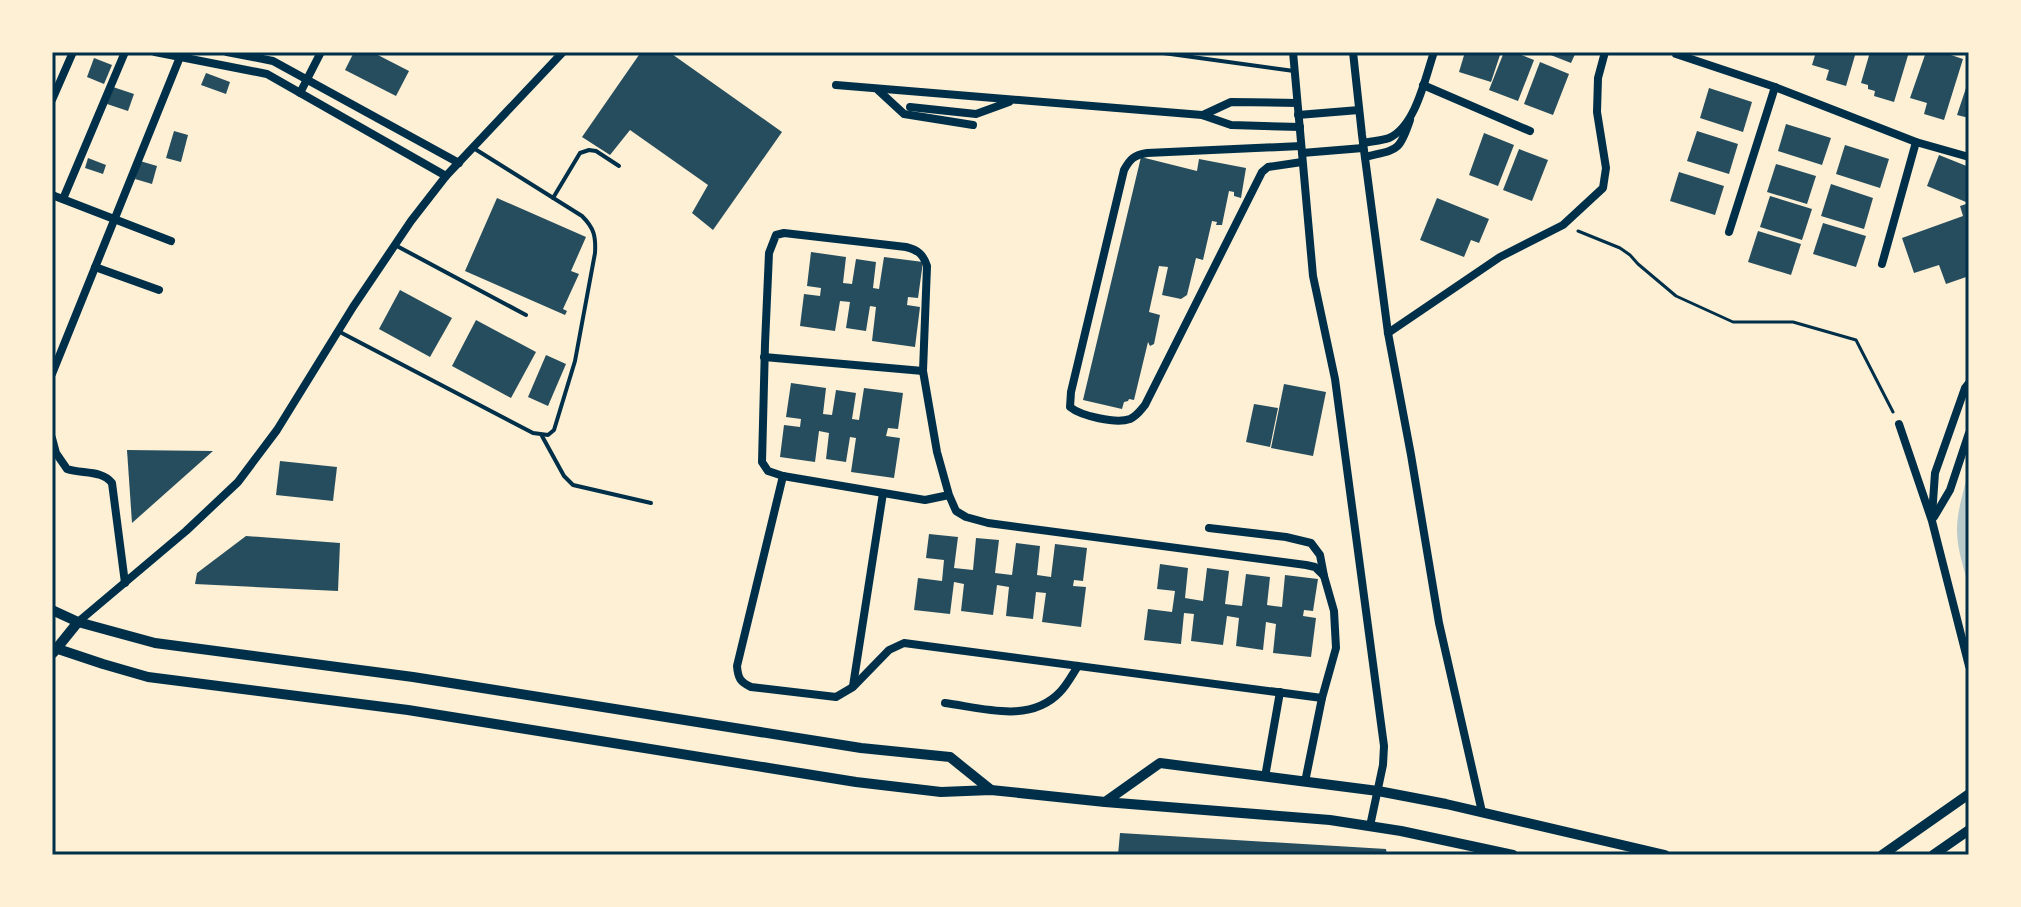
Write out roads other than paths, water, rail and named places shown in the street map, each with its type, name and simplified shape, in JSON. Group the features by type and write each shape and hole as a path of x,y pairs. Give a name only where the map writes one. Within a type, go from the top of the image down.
{"street":[{"path":"52,100 73,52"},
{"path":"63,199 125,52"},
{"path":"155,52 267,74 446,176"},
{"path":"227,52 273,61 459,163"},
{"path":"300,93 321,52"},
{"path":"563,52 446,176 395,245 277,430 238,482 186,531 78,622 53,650 148,677 408,710 856,782 941,792 991,790 1330,820 1513,855"},
{"path":"1293,52 1313,276 1335,379 1384,746 1370,826"},
{"path":"1353,52 1388,333 1439,623 1482,812"},
{"path":"1302,154 1268,167 1259,176 1138,414 1115,420 1074,411 1069,400 1124,170 1129,160 1147,153 1261,148 1302,154 1392,150 1402,143 1434,52"},
{"path":"1388,333 1500,257 1563,225 1599,193 1605,182 1606,168 1597,112 1598,78 1605,52"},
{"path":"1676,54 1775,87 1916,142 1969,157"},
{"path":"52,374 181,55"},
{"path":"836,85 1202,115 1231,125 1300,127"},
{"path":"1423,85 1530,131"},
{"path":"1729,232 1775,87"},
{"path":"878,89 904,114 973,125"},
{"path":"910,107 976,114 1013,100"},
{"path":"1202,115 1231,102 1297,103"},
{"path":"1298,115 1359,110"},
{"path":"1364,149 1401,129 1413,112"},
{"path":"1882,264 1916,142"},
{"path":"1261,148 1264,170"},
{"path":"52,195 171,241"},
{"path":"949,495 925,500 783,476 768,471 762,462 769,253 776,235 784,233 906,247 924,256 927,266 923,371 937,452 956,511 988,523 1306,565 1315,567 1324,576"},
{"path":"95,267 159,290"},
{"path":"764,357 923,371"},
{"path":"1932,521 1935,473 1969,383"},
{"path":"1899,424 1932,521 1969,666"},
{"path":"1932,521 1950,490 1969,433"},
{"path":"52,438 56,453 67,469 106,476 112,483 125,583"},
{"path":"783,476 737,666 743,683 751,687 836,697 853,687 889,650 904,643 1322,698"},
{"path":"853,687 883,493"},
{"path":"1209,528 1311,543 1320,555 1334,611 1336,648 1305,782"},
{"path":"52,610 78,622 155,643 413,677 861,748 950,757 991,790"},
{"path":"945,703 1006,711 1034,709 1059,693 1078,666"},
{"path":"1265,777 1280,692"},
{"path":"1105,802 1160,763 1378,791 1665,855"},
{"path":"1882,855 1969,794"},
{"path":"1933,855 1969,830"}],"lane":[{"path":"1156,52 1294,71"},
{"path":"338,331 533,433 542,436 554,430 575,361 596,237 592,225 582,216 473,148"},
{"path":"553,198 580,153 596,151 619,166"},
{"path":"395,245 526,315"},
{"path":"542,436 564,476 573,485 651,503"}]}
